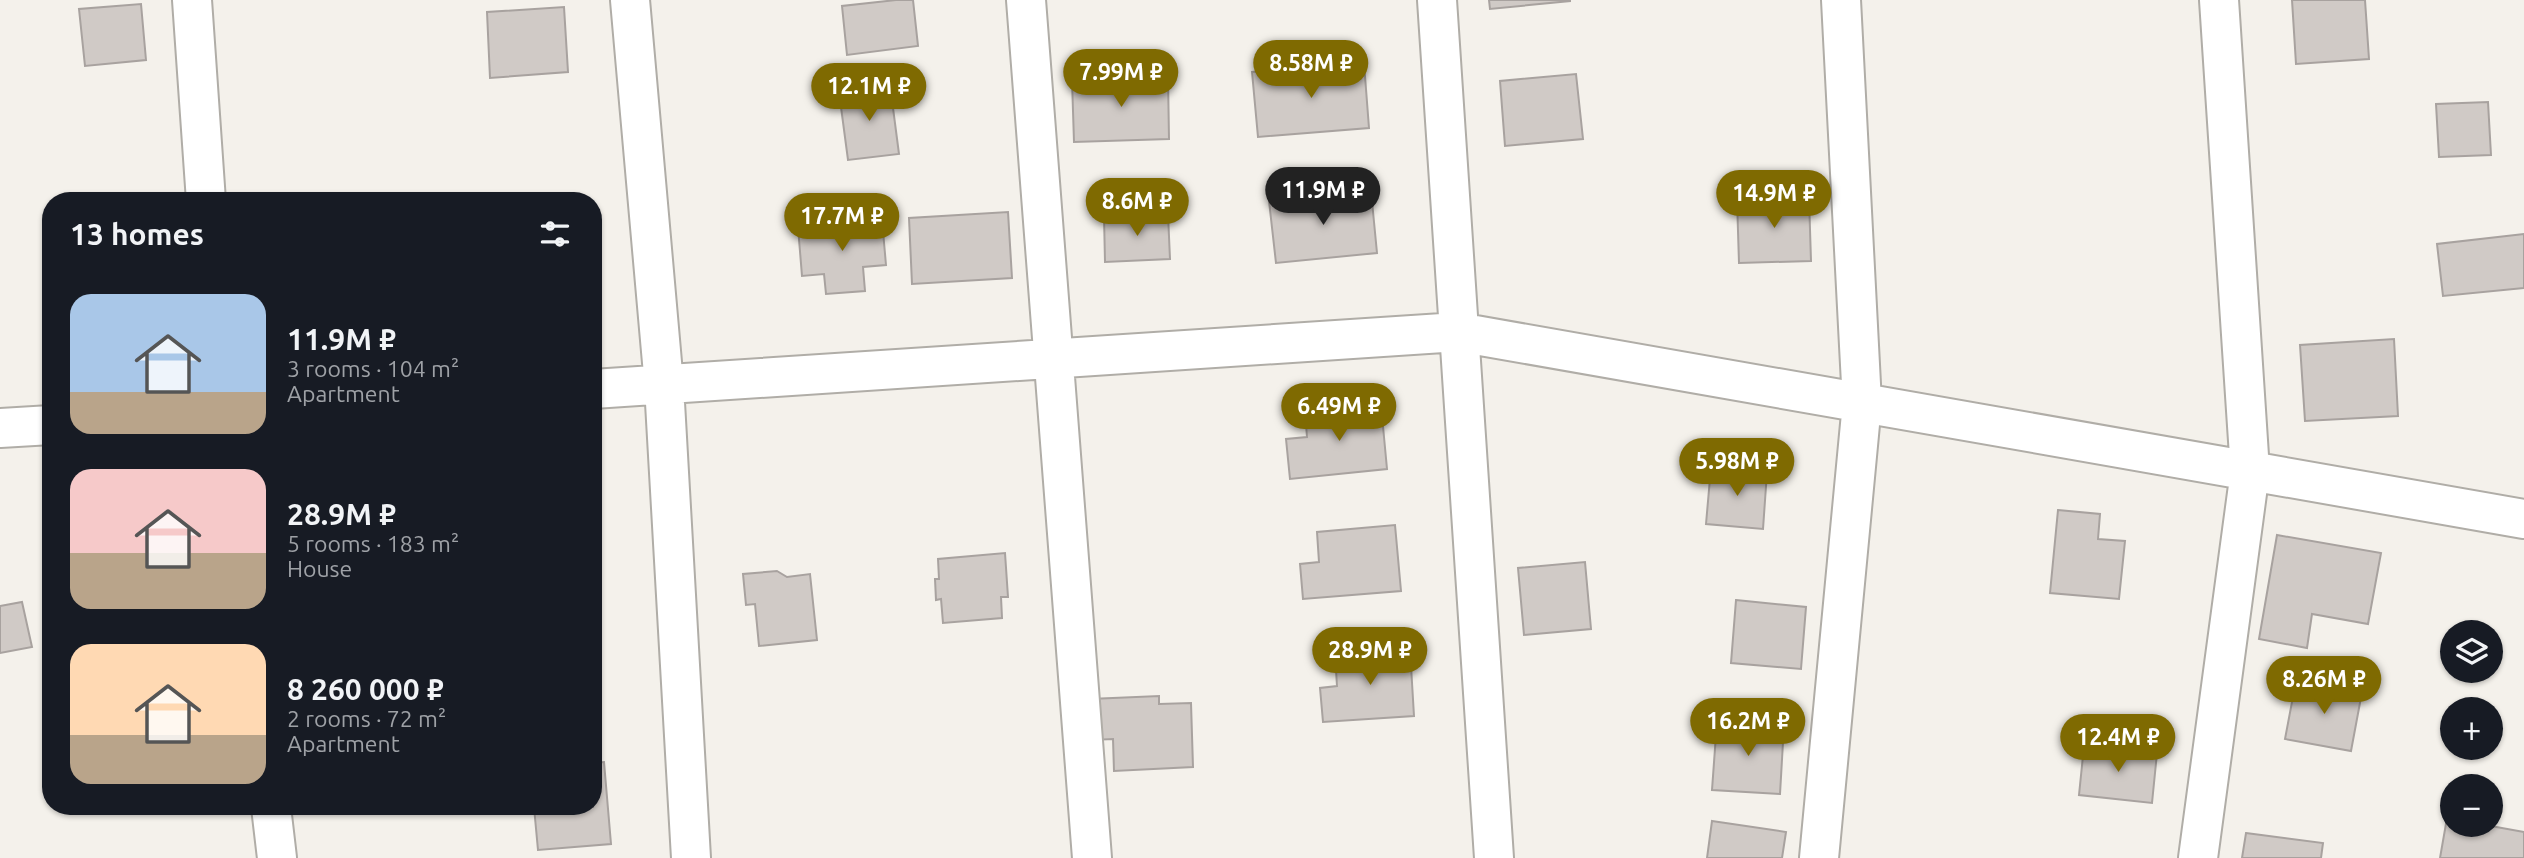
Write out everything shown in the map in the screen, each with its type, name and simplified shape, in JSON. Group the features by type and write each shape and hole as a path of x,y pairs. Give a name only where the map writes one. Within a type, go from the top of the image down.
{"street":[{"path":"192,0 205,192"},
{"path":"630,0 664,385 691,858"},
{"path":"1026,0 1092,858"},
{"path":"1437,0 1494,858"},
{"path":"1819,858 1862,403 1841,0"},
{"path":"2198,858 2250,471 2219,0"},
{"path":"602,388 1458,332 2524,519"},
{"path":"0,428 42,426"},
{"path":"272,815 277,858"}],"building":[{"path":"913,0 918,46 847,55 842,6"},
{"path":"1489,0 1570,0 1570,1 1490,9"},
{"path":"2292,0 2365,0 2369,59 2296,64"},
{"path":"141,4 146,60 85,66 79,9"},
{"path":"564,7 568,72 490,78 487,12"},
{"path":"1364,63 1369,128 1258,137 1252,72"},
{"path":"1576,74 1583,139 1505,146 1500,81"},
{"path":"1168,77 1169,139 1074,142 1072,80"},
{"path":"890,85 899,154 848,160 839,92"},
{"path":"2488,102 2491,155 2439,157 2436,104"},
{"path":"1371,191 1377,253 1276,263 1269,201"},
{"path":"1809,198 1811,261 1739,263 1737,199"},
{"path":"1008,212 1012,278 912,284 909,218"},
{"path":"1168,214 1170,259 1105,262 1104,216"},
{"path":"882,220 886,265 863,267 865,291 826,294 824,274 802,276 798,227"},
{"path":"2524,234 2524,288 2443,296 2437,244"},
{"path":"2394,339 2398,416 2305,421 2300,345"},
{"path":"1381,405 1387,469 1290,479 1286,439 1307,437 1305,412"},
{"path":"1711,467 1767,472 1763,529 1706,524"},
{"path":"2058,510 2100,514 2098,539 2125,541 2119,599 2050,593"},
{"path":"1395,525 1401,591 1303,599 1300,564 1319,562 1317,532"},
{"path":"2277,535 2381,553 2368,624 2312,614 2307,648 2259,639"},
{"path":"1005,553 1008,597 1001,597 1002,618 943,623 941,599 936,600 938,559"},
{"path":"1585,562 1591,629 1524,635 1518,568"},
{"path":"777,571 787,577 810,574 817,640 759,646 755,604 746,605 743,574"},
{"path":"1736,600 1806,607 1801,669 1731,663"},
{"path":"22,602 32,647 0,653 0,606"},
{"path":"1410,649 1414,716 1323,722 1320,688 1337,686 1335,654"},
{"path":"2296,681 2362,692 2351,751 2285,739"},
{"path":"1159,696 1159,704 1191,703 1193,767 1114,771 1113,739 1092,740 1090,699"},
{"path":"1717,721 1784,725 1780,794 1712,790"},
{"path":"2084,746 2157,753 2152,803 2079,795"},
{"path":"602,762 611,844 538,850 535,815 602,815"},
{"path":"1712,821 1786,832 1782,858 1707,858"},
{"path":"2503,828 2524,832 2524,858 2440,858 2444,837 2503,837"},
{"path":"2246,833 2323,843 2321,858 2242,858"}]}
